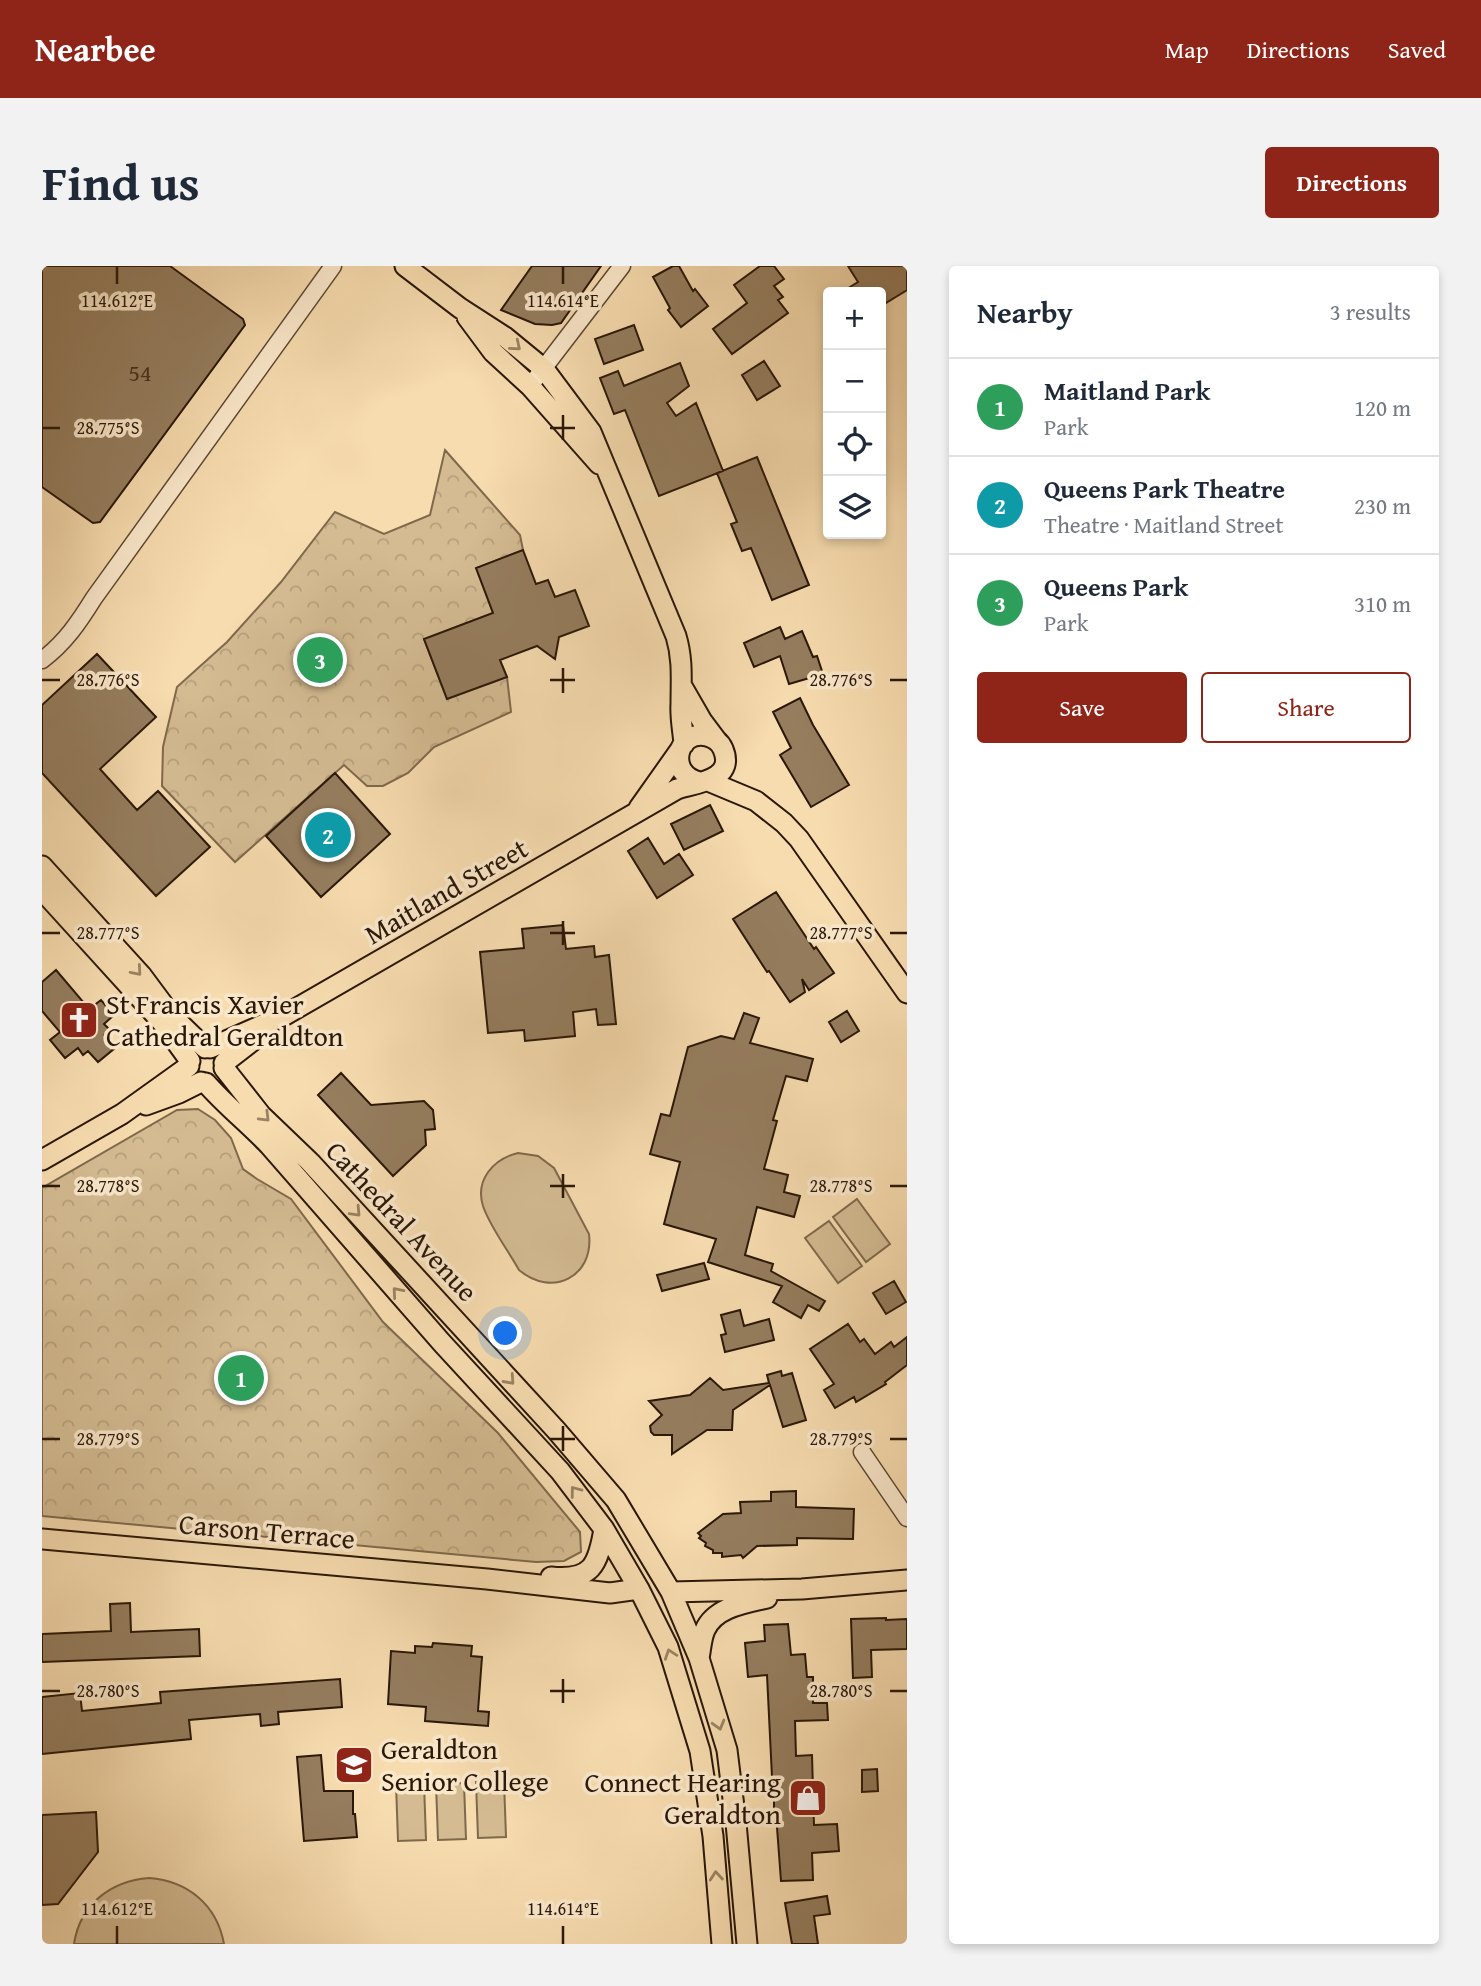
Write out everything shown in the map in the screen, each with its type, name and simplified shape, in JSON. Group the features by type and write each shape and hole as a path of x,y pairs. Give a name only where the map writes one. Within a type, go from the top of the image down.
{"main road":[{"path":"405,266 460,308 505,337 544,369 591,432 672,621 681,654 682,747 678,757 682,771 693,781 704,782 755,801"},
{"path":"460,308 493,352 530,386 609,475"},
{"path":"682,688 725,753 726,760 739,781 755,801 785,823 799,839 907,993"},
{"path":"682,747 696,736 704,735 717,740"},
{"name":"Maitland Street","path":"634,814 682,747"},
{"path":"704,782 720,774 726,760"},
{"name":"Maitland Street","path":"207,1048 285,1015 677,789 704,782"},
{"path":"42,866 142,976 171,1015 207,1048 220,1053 224,1066 222,1073 215,1080 196,1073 42,1160"},
{"name":"Cathedral Avenue","path":"42,890 161,1021 196,1073 269,1145 442,1343 560,1471 604,1529 639,1589 668,1647 700,1751 713,1836 722,1944"},
{"name":"Maitland Street","path":"224,1066 285,1015"},
{"path":"196,1073 195,1052 207,1048"},
{"name":"Cathedral Avenue","path":"224,1066 261,1115 310,1162 556,1430 616,1500 671,1592 699,1658 727,1750 747,1944"},
{"path":"537,1446 556,1430"},
{"path":"616,1500 639,1552 639,1589"},
{"name":"Carson Terrace","path":"487,1579 568,1578 585,1573 594,1565 600,1552 604,1529"},
{"name":"Carson Terrace","path":"42,1539 487,1579 610,1593 639,1589"},
{"path":"671,1592 802,1589 907,1580"},
{"path":"699,1658 707,1626 723,1610 802,1589"}],"street":[{"path":"42,660 77,627 94,598 333,266"},
{"path":"530,386 622,266"},
{"path":"862,1452 907,1518"}],"green space":[{"path":"445,450 520,535 523,550 477,568 493,613 424,639 447,699 507,677 511,712 434,747 408,773 383,786 367,786 344,765 235,862 162,786 163,747 177,687 227,642 281,582 335,512 384,534 430,515"},
{"path":"198,1109 215,1120 231,1138 243,1169 291,1199 383,1322 498,1433 580,1532 581,1552 564,1561 536,1562 42,1516 42,1188 177,1110"},
{"path":"518,1153 538,1156 554,1168 589,1234 589,1249 585,1262 578,1272 568,1279 545,1282 519,1270 486,1214 481,1197 484,1179 501,1160"},
{"path":"857,1199 890,1244 866,1262 833,1217"},
{"path":"829,1221 862,1266 838,1283 805,1238"},
{"path":"504,1781 506,1837 478,1838 476,1782"},
{"path":"424,1783 426,1840 398,1841 396,1784"},
{"path":"464,1783 466,1839 438,1840 436,1784"},
{"path":"149,1878 176,1884 198,1898 215,1918 224,1944 74,1944 83,1917 100,1897 122,1884"}],"building":[{"path":"42,266 170,266 243,319 245,325 100,522 93,523 42,487"},
{"path":"532,266 601,266 561,323 552,325 535,324 501,310"},
{"path":"673,266 679,266 693,291 695,289 708,306 681,327 668,310 670,308 653,277"},
{"path":"760,266 774,266 784,279 774,286 783,297 778,300 788,313 732,354 713,329 747,303 734,285"},
{"path":"848,266 907,266 907,290 886,303 886,287 850,287 858,282"},
{"path":"634,325 643,350 604,364 595,339"},
{"path":"764,361 780,386 757,400 742,375"},
{"path":"680,363 689,386 667,403 676,416 696,403 723,471 659,496 625,410 614,414 600,378 618,371 624,386"},
{"path":"757,457 809,585 772,600 751,548 742,551 731,524 737,522 717,473"},
{"path":"523,550 536,584 548,580 555,597 575,590 589,626 559,637 555,659 537,646 500,660 507,677 447,699 424,639 493,613 476,568"},
{"path":"780,627 785,639 802,631 813,657 817,656 823,674 789,684 780,656 754,667 744,643"},
{"path":"97,654 156,717 100,769 137,810 158,791 210,847 156,896 42,773 42,705"},
{"path":"800,698 849,785 811,807 780,755 791,748 773,712"},
{"path":"335,773 390,834 321,897 266,836"},
{"path":"710,805 723,831 684,850 671,824"},
{"path":"648,838 664,864 679,854 693,875 657,898 628,851"},
{"path":"776,892 814,949 816,947 834,973 809,990 802,979 805,992 790,1002 733,919"},
{"path":"563,925 566,949 594,946 595,957 609,955 616,1024 598,1025 596,1009 573,1012 575,1036 525,1041 524,1030 488,1033 480,952 524,948 522,929"},
{"name":"St Francis Xavier Cathedral Geraldton","path":"56,970 89,1009 101,1000 114,1015 104,1024 110,1030 104,1035 115,1048 98,1062 88,1051 83,1055 78,1048 65,1058 50,1040 60,1032 42,1011 42,982"},
{"path":"847,1011 859,1031 841,1042 829,1022"},
{"path":"744,1013 759,1018 750,1043 813,1059 807,1081 786,1076 773,1120 777,1121 764,1169 788,1175 784,1192 800,1196 794,1217 757,1207 745,1255 773,1264 771,1271 825,1301 819,1311 808,1305 801,1318 773,1302 782,1286 708,1262 716,1239 664,1224 680,1162 650,1154 661,1114 670,1116 688,1047 721,1036 734,1039"},
{"path":"341,1073 371,1105 424,1101 433,1110 435,1129 425,1130 426,1145 393,1176 318,1095"},
{"path":"704,1263 709,1279 662,1291 657,1275"},
{"path":"894,1281 906,1302 886,1314 873,1293"},
{"path":"740,1310 744,1326 769,1319 774,1340 725,1352 721,1335 726,1334 721,1315"},
{"path":"848,1324 860,1342 864,1339 875,1354 891,1342 894,1347 907,1337 907,1365 885,1382 886,1384 856,1402 854,1397 835,1408 824,1390 834,1384 810,1349"},
{"path":"781,1371 782,1376 792,1373 806,1420 783,1427 770,1385 733,1410 732,1430 707,1430 672,1454 672,1435 654,1435 651,1432 650,1426 662,1415 649,1401 690,1395 710,1378 723,1390 769,1383 767,1375"},
{"path":"796,1491 796,1507 854,1509 853,1539 797,1538 797,1545 757,1546 743,1558 741,1555 722,1557 722,1553 713,1553 699,1538 701,1536 698,1533 723,1514 741,1513 740,1502 771,1501 771,1492"},
{"path":"130,1603 131,1632 199,1629 200,1656 42,1662 42,1634 111,1631 110,1604"},
{"path":"851,1619 907,1619 907,1649 871,1650 872,1677 853,1678"},
{"path":"788,1624 791,1655 805,1654 807,1677 813,1677 813,1703 827,1703 828,1720 795,1721 796,1756 812,1755 814,1825 837,1824 839,1851 812,1853 813,1880 781,1881 774,1814 767,1675 748,1677 745,1643 765,1641 764,1625"},
{"path":"433,1643 472,1646 471,1656 482,1657 478,1711 489,1712 488,1726 425,1721 426,1707 388,1704 391,1651 415,1653 415,1646 432,1647"},
{"path":"340,1679 342,1707 278,1712 279,1724 261,1726 260,1714 189,1720 191,1739 42,1754 42,1697 80,1693 82,1711 161,1703 160,1692"},
{"path":"321,1755 324,1791 353,1791 357,1837 304,1841 297,1757"},
{"path":"877,1769 878,1791 862,1792 862,1770"},
{"path":"96,1812 98,1852 58,1904 42,1905 42,1815"},
{"path":"827,1896 830,1914 814,1916 818,1944 792,1944 785,1903"}],"place":[{"name":"Queens Park","path":"320,660"},
{"name":"Queens Park Theatre","path":"328,835"},
{"name":"St Francis Xavier Cathedral Geraldton","path":"79,1020"},
{"name":"Maitland Park","path":"241,1378"},
{"name":"Geraldton Senior College","path":"354,1765"},
{"name":"Connect Hearing Geraldton","path":"808,1798"}]}
